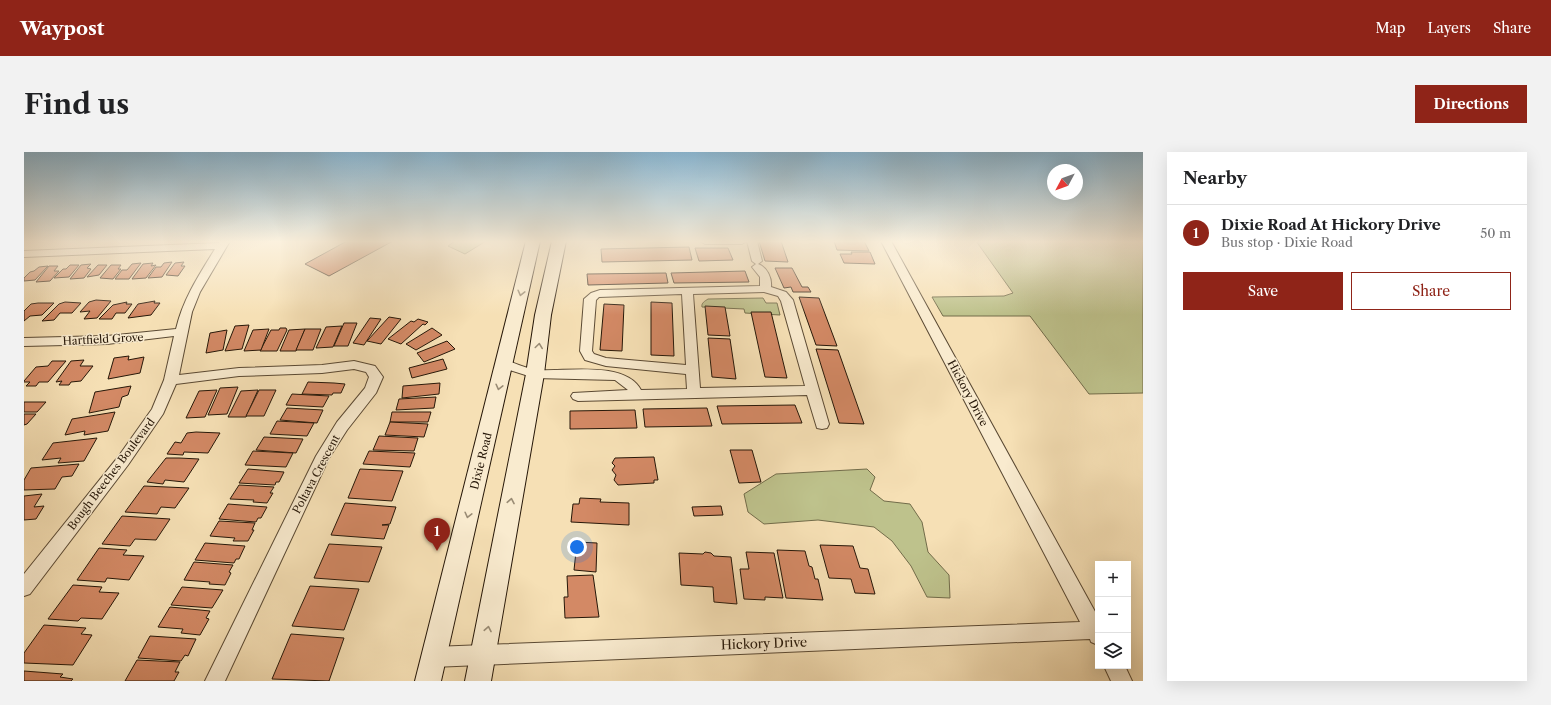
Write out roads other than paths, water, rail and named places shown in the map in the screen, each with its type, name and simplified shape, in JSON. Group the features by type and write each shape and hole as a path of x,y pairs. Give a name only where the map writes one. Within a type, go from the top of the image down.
{"main road":[{"name":"Dixie Road","path":"431,669 527,266"},
{"path":"478,681 543,373 543,315 553,266"}],"street":[{"name":"Bough Beeches Boulevard","path":"24,588 146,430 164,400 171,380 186,312 194,292 210,266"},
{"path":"692,370 594,360 589,357 586,351 590,299 595,295 764,289 766,286 766,277 758,266"},
{"name":"Hickory Drive","path":"899,266 1095,631"},
{"path":"770,290 782,294 787,300 822,424"},
{"path":"687,291 694,393"},
{"name":"Hartfield Grove","path":"24,342 107,340 181,332"},
{"path":"505,364 543,373 617,376 627,380 635,388 636,394"},
{"name":"Poltava Crescent","path":"171,380 239,372 322,369 354,365 370,369 376,378 371,390 342,426 323,456 215,681"},
{"path":"578,396 813,390"},
{"name":"Hickory Drive","path":"431,669 483,655 1095,633"},
{"path":"1116,669 1122,681"}],"place":[{"name":"Dixie Road At Hickory Drive","path":"437,551"}]}
